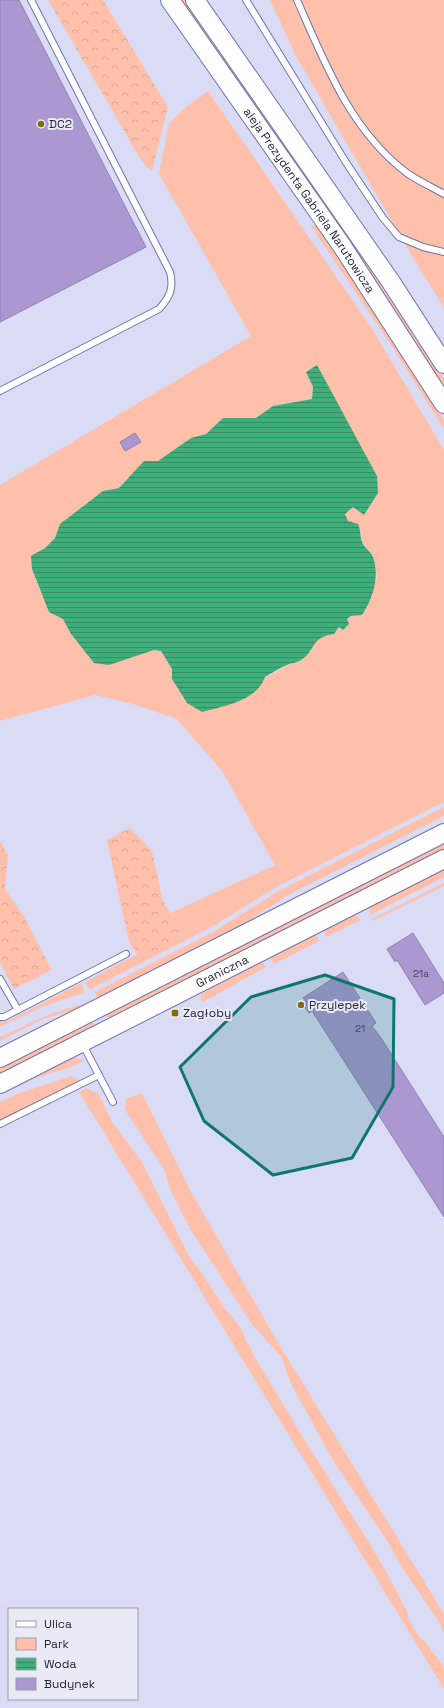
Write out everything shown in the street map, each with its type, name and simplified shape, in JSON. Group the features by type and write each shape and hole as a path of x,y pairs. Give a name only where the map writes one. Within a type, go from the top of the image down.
{"main road":[{"name":"aleja Prezydenta Gabriela Narutowicza","path":"170,0 342,246 444,404"},
{"name":"aleja Prezydenta Gabriela Narutowicza","path":"195,0 391,282 444,364"},
{"name":"Graniczna","path":"0,1058 444,832"},
{"name":"Graniczna","path":"0,1084 444,859"}],"lane":[{"path":"0,391 159,309 167,301 171,291 170,272 30,0"},
{"path":"246,0 347,164 383,218 399,237 423,247 444,252"},
{"path":"297,0 329,74 353,116 374,143 407,173 444,194"},
{"path":"0,1017 4,1017 18,1010 126,954"},
{"path":"0,979 18,1010"},
{"path":"82,1043 113,1102"},
{"path":"0,1124 99,1075"}],"highlighted area":[{"path":"325,975 394,999 393,1087 352,1158 273,1175 204,1121 180,1067 251,997"}],"green space":[{"path":"48,0 103,0 168,107 152,171 141,160"},
{"path":"180,0 185,0 357,245 444,379 444,388 353,248"},
{"path":"270,0 444,0 444,308 296,56"},
{"path":"208,91 371,327 444,450 444,802 280,885 215,925 91,989 88,988 85,982 140,953 127,933 275,865 222,771 177,719 133,704 95,695 0,721 0,485 251,336 159,174 169,123 187,106","holes":["306,372 378,493 364,515 353,507 345,514 348,521 361,532 362,542 373,556 377,577 374,586 351,616 334,634 324,636 314,642 311,651 301,660 286,666 265,678 172,679 172,669 161,651 154,650 133,657 94,662 71,634 63,618 39,589 32,569 32,556 45,548 55,538 60,524 103,491 119,488 144,461 158,461 191,438 206,434 224,418 256,418 273,406 312,399 313,387"]},
{"path":"311,226 317,226 395,342 444,420 444,429 391,345"},
{"path":"444,807 444,816 292,893 225,935 98,999 95,992 213,932 282,889"},
{"path":"130,828 152,851 162,898 182,938 140,959 129,942 107,840"},
{"path":"0,841 8,855 5,889 23,915 52,970 14,989 0,962"},
{"path":"444,842 444,850 109,1020 105,1014"},
{"path":"444,868 444,877 370,915 369,911 371,905"},
{"path":"444,883 444,886 373,921 372,919"},
{"path":"352,914 360,920 326,937 324,932 325,928"},
{"path":"313,934 319,941 274,964 271,959 272,955"},
{"path":"259,962 263,963 266,967 203,1002 199,997 210,988"},
{"path":"81,983 84,990 83,993 42,1007 0,1027 0,1021 8,1021"},
{"path":"80,1005 83,1007 41,1020 0,1041 0,1037 48,1015"},
{"path":"92,1020 95,1027 0,1075 0,1067"},
{"path":"69,1058 76,1058 84,1061 71,1067 17,1084"},
{"path":"72,1076 79,1081 0,1120 0,1102 17,1094"},
{"path":"86,1088 99,1094 112,1122 142,1162 191,1260 200,1270 224,1307 240,1327 253,1354 304,1439 378,1557 407,1611 409,1620 420,1638 425,1641 444,1667 444,1689 79,1092"},
{"path":"142,1093 190,1190 277,1341 444,1614 444,1633 440,1623 403,1569 386,1539 335,1464 291,1384 281,1356 253,1326 190,1229 171,1191 164,1169 125,1110 126,1099"}],"water":[{"path":"317,365 377,476 378,493 364,515 353,507 345,514 348,521 358,524 362,542 372,555 375,565 376,572 374,587 369,602 362,615 351,616 347,619 349,624 343,630 339,627 334,634 321,638 306,656 298,662 284,666 265,677 255,692 247,697 229,705 202,712 187,703 172,679 172,669 161,651 154,650 109,665 94,663 71,634 63,619 49,612 32,569 31,556 45,548 55,538 60,524 103,491 119,488 144,461 158,461 191,438 206,434 223,418 256,418 273,406 312,399 313,387 306,372"}],"building":[{"name":"DC2","path":"0,0 19,0 146,247 0,322"},
{"path":"135,433 141,442 125,451 120,442"},
{"path":"413,933 444,983 444,993 425,1005 397,960 395,962 387,949"},
{"path":"343,972 376,1023 372,1026 444,1137 444,1217 312,1011 309,1013 303,1005 307,1003 303,998"}],"place":[{"name":"DC2","path":"41,124"},
{"name":"Przylepek","path":"301,1005"},
{"name":"Zagłoby","path":"175,1013"}]}
